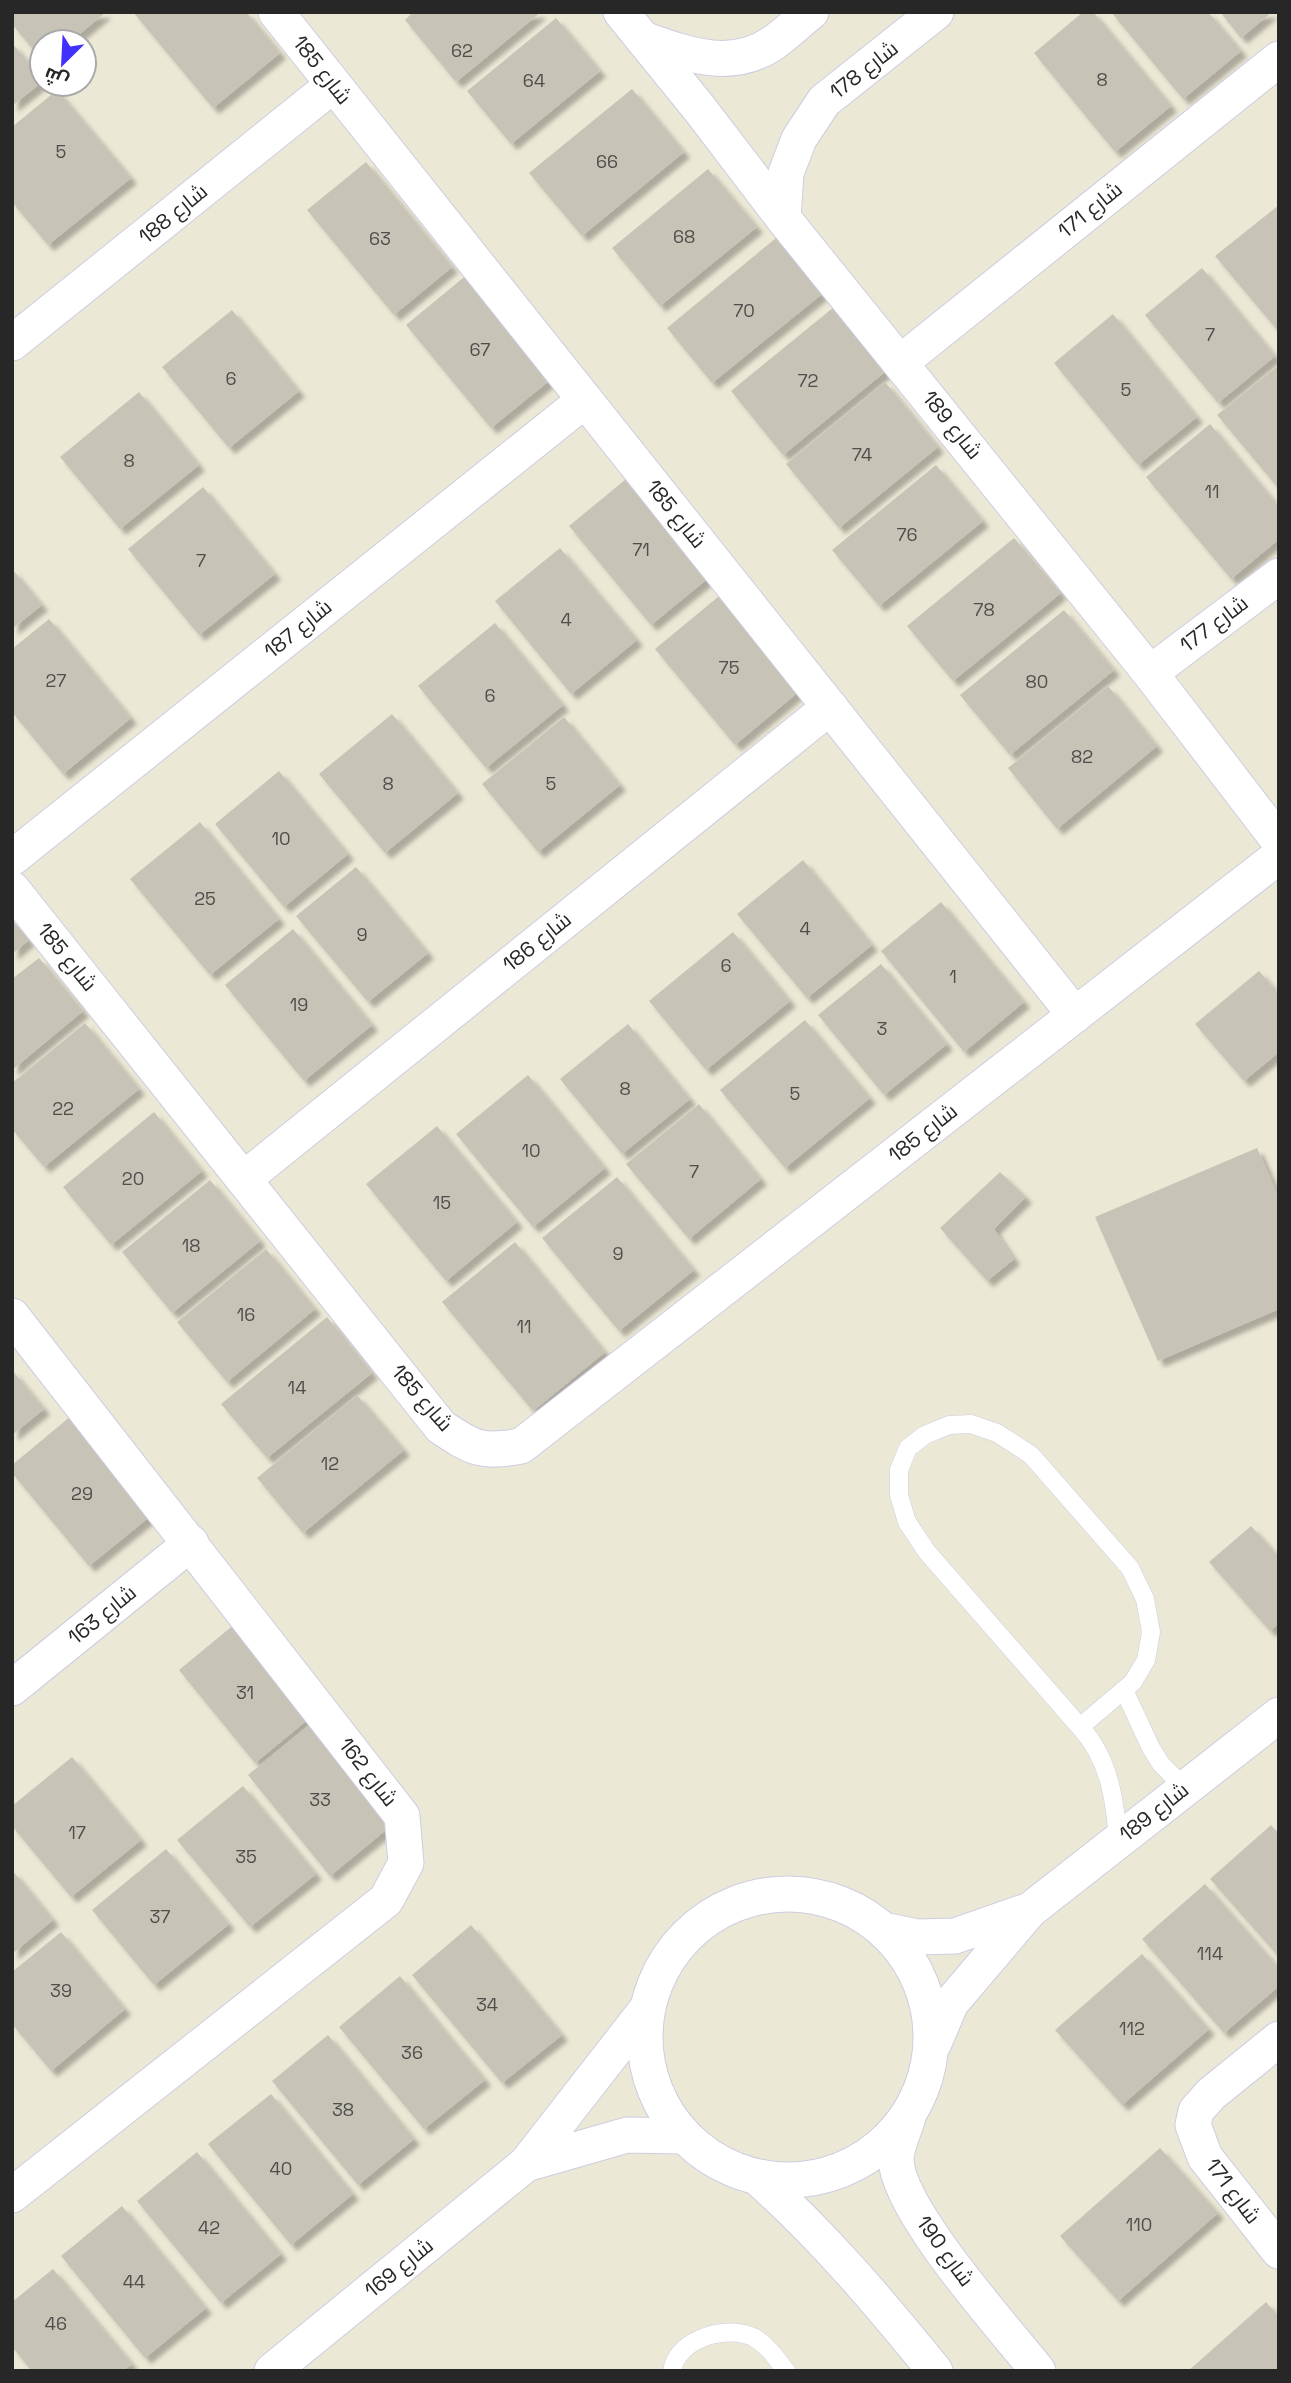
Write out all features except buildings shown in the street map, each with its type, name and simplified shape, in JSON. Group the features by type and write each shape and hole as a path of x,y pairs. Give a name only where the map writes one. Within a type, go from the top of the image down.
{"street":[{"name":"شارع 185","path":"276,12 1075,1015"},
{"path":"631,25 701,57 744,57 771,44 811,12"},
{"name":"شارع 178","path":"783,218 786,173 799,139 824,101 936,12"},
{"name":"شارع 189","path":"631,25 1150,673 1279,841"},
{"name":"شارع 171","path":"901,362 1279,59"},
{"name":"شارع 188","path":"12,343 333,85"},
{"name":"شارع 187","path":"12,858 585,400"},
{"name":"شارع 177","path":"1150,673 1279,576"},
{"name":"شارع 186","path":"245,1178 830,707"},
{"name":"شارع 185","path":"12,889 441,1427 471,1446 498,1450 521,1446 1279,856"},
{"name":"شارع 162","path":"12,1316 402,1816 406,1863 386,1900 12,2195"},
{"name":"شارع 163","path":"12,1688 191,1543"},
{"name":"شارع 189","path":"931,2050 951,2003 1030,1909 1279,1715"},
{"path":"805,1895 847,1907 883,1930 911,1964 928,2006 931,2050 924,2083 909,2115 880,2147 843,2170 800,2180 757,2177 717,2162 684,2136 658,2099 645,2055 646,2010 661,1970 687,1935 721,1910 762,1896 805,1895"},
{"name":"شارع 189","path":"883,1930 917,1937 955,1936 1030,1909"},
{"name":"شارع 169","path":"272,2371 526,2164 646,2010"},
{"name":"شارع 171","path":"1279,2039 1212,2094 1196,2111 1193,2125 1205,2157 1279,2251"},
{"name":"شارع 190","path":"909,2115 896,2158 903,2186 920,2220 1038,2371"},
{"name":"شارع 169","path":"526,2164 627,2135 684,2136"},
{"path":"757,2177 797,2213 858,2277 935,2371"}],"lane":[{"path":"1080,1727 1133,1682 1146,1660 1151,1632 1145,1599 1130,1568 1031,1455 997,1433 971,1424 949,1425 925,1435 908,1448 899,1471 899,1495 907,1522 927,1552 1080,1727 1087,1734 1107,1770 1116,1807 1118,1840"},
{"path":"1124,1690 1151,1748 1161,1764 1185,1788"},
{"path":"672,2371 673,2364 688,2345 711,2334 731,2332 754,2337 770,2350 786,2371"}]}
